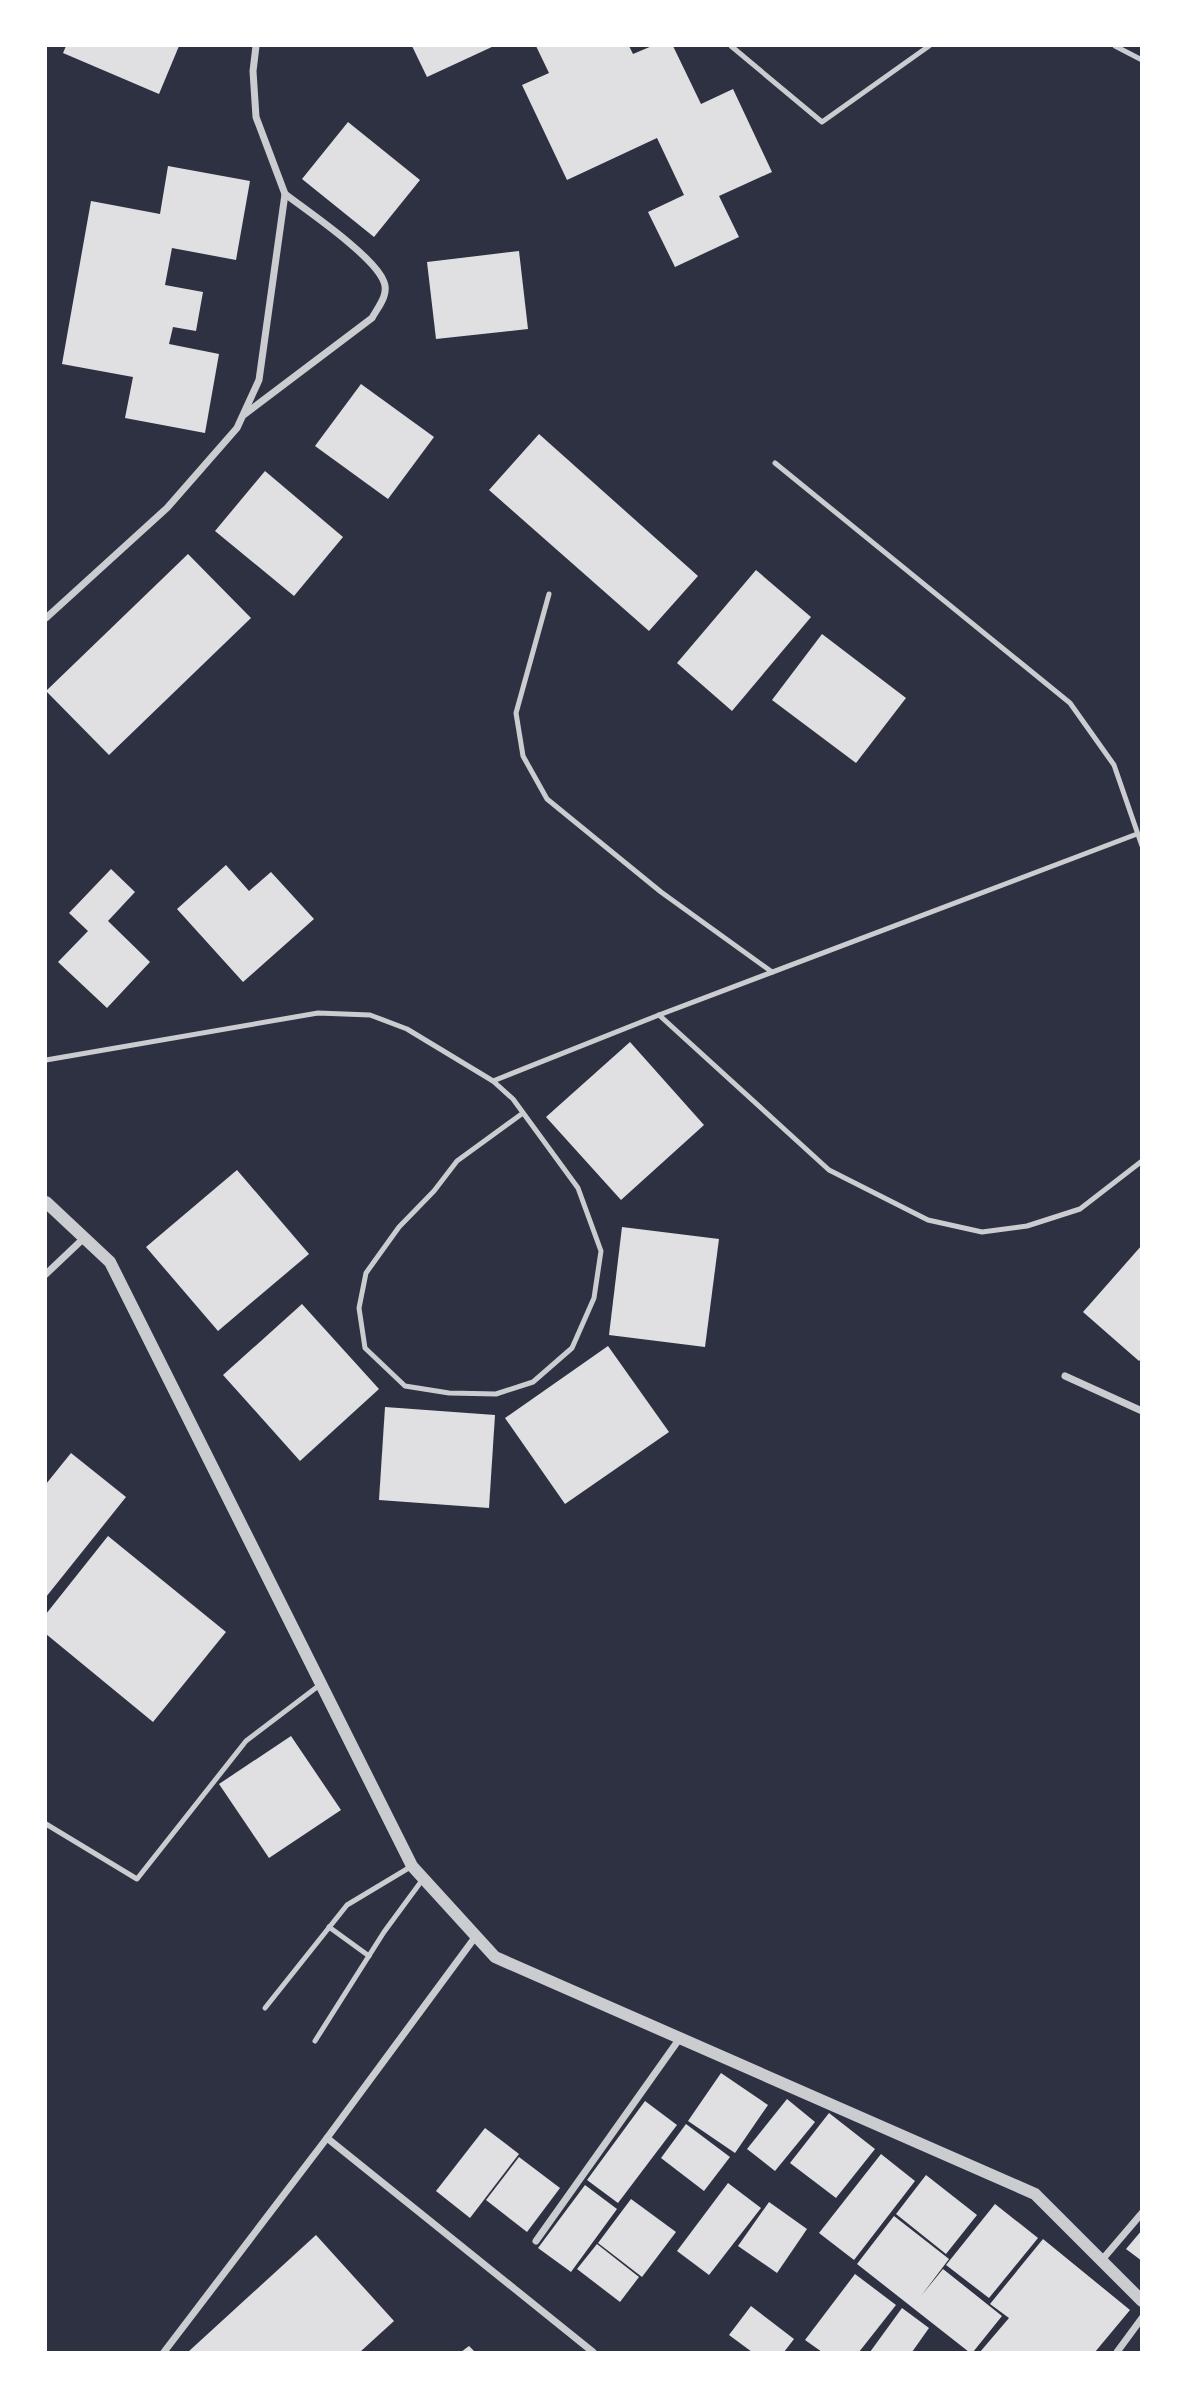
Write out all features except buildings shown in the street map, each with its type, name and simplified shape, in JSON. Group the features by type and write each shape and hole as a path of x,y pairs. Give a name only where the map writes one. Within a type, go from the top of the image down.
{"street":[{"path":"46,618 167,508 237,428 259,380 285,194 256,117 253,71 256,46"},
{"path":"244,415 372,317 384,298 385,284 370,261 285,194"},
{"path":"46,1202 110,1262 412,1866 495,1957 1035,2194 1142,2301"},
{"path":"46,1274 84,1238"},
{"path":"1065,1376 1142,1411"},
{"path":"164,2353 476,1936"},
{"path":"536,2241 680,2038"},
{"path":"327,2138 593,2353"},
{"path":"1101,2261 1142,2213"},
{"path":"1117,2353 1142,2318"}],"lane":[{"path":"731,46 822,122 929,46"},
{"path":"1115,46 1142,60"},
{"path":"775,463 1070,704 1114,765 1142,846"},
{"path":"549,594 516,713 523,756 547,799 661,892 772,972"},
{"path":"492,1081 1137,834"},
{"path":"46,1060 318,1013 370,1015 407,1029 492,1081 513,1099 578,1188 601,1251 593,1298 572,1348 533,1382 496,1394 449,1393 405,1386 365,1348 359,1308 366,1273 400,1227 434,1191 457,1161 523,1113"},
{"path":"659,1015 829,1170 928,1220 982,1232 1027,1226 1080,1209 1142,1161"},
{"path":"46,1824 137,1879 246,1741 321,1684"},
{"path":"265,2008 347,1905 412,1866"},
{"path":"315,2041 369,1956 423,1879"},
{"path":"329,1927 369,1956"}]}
